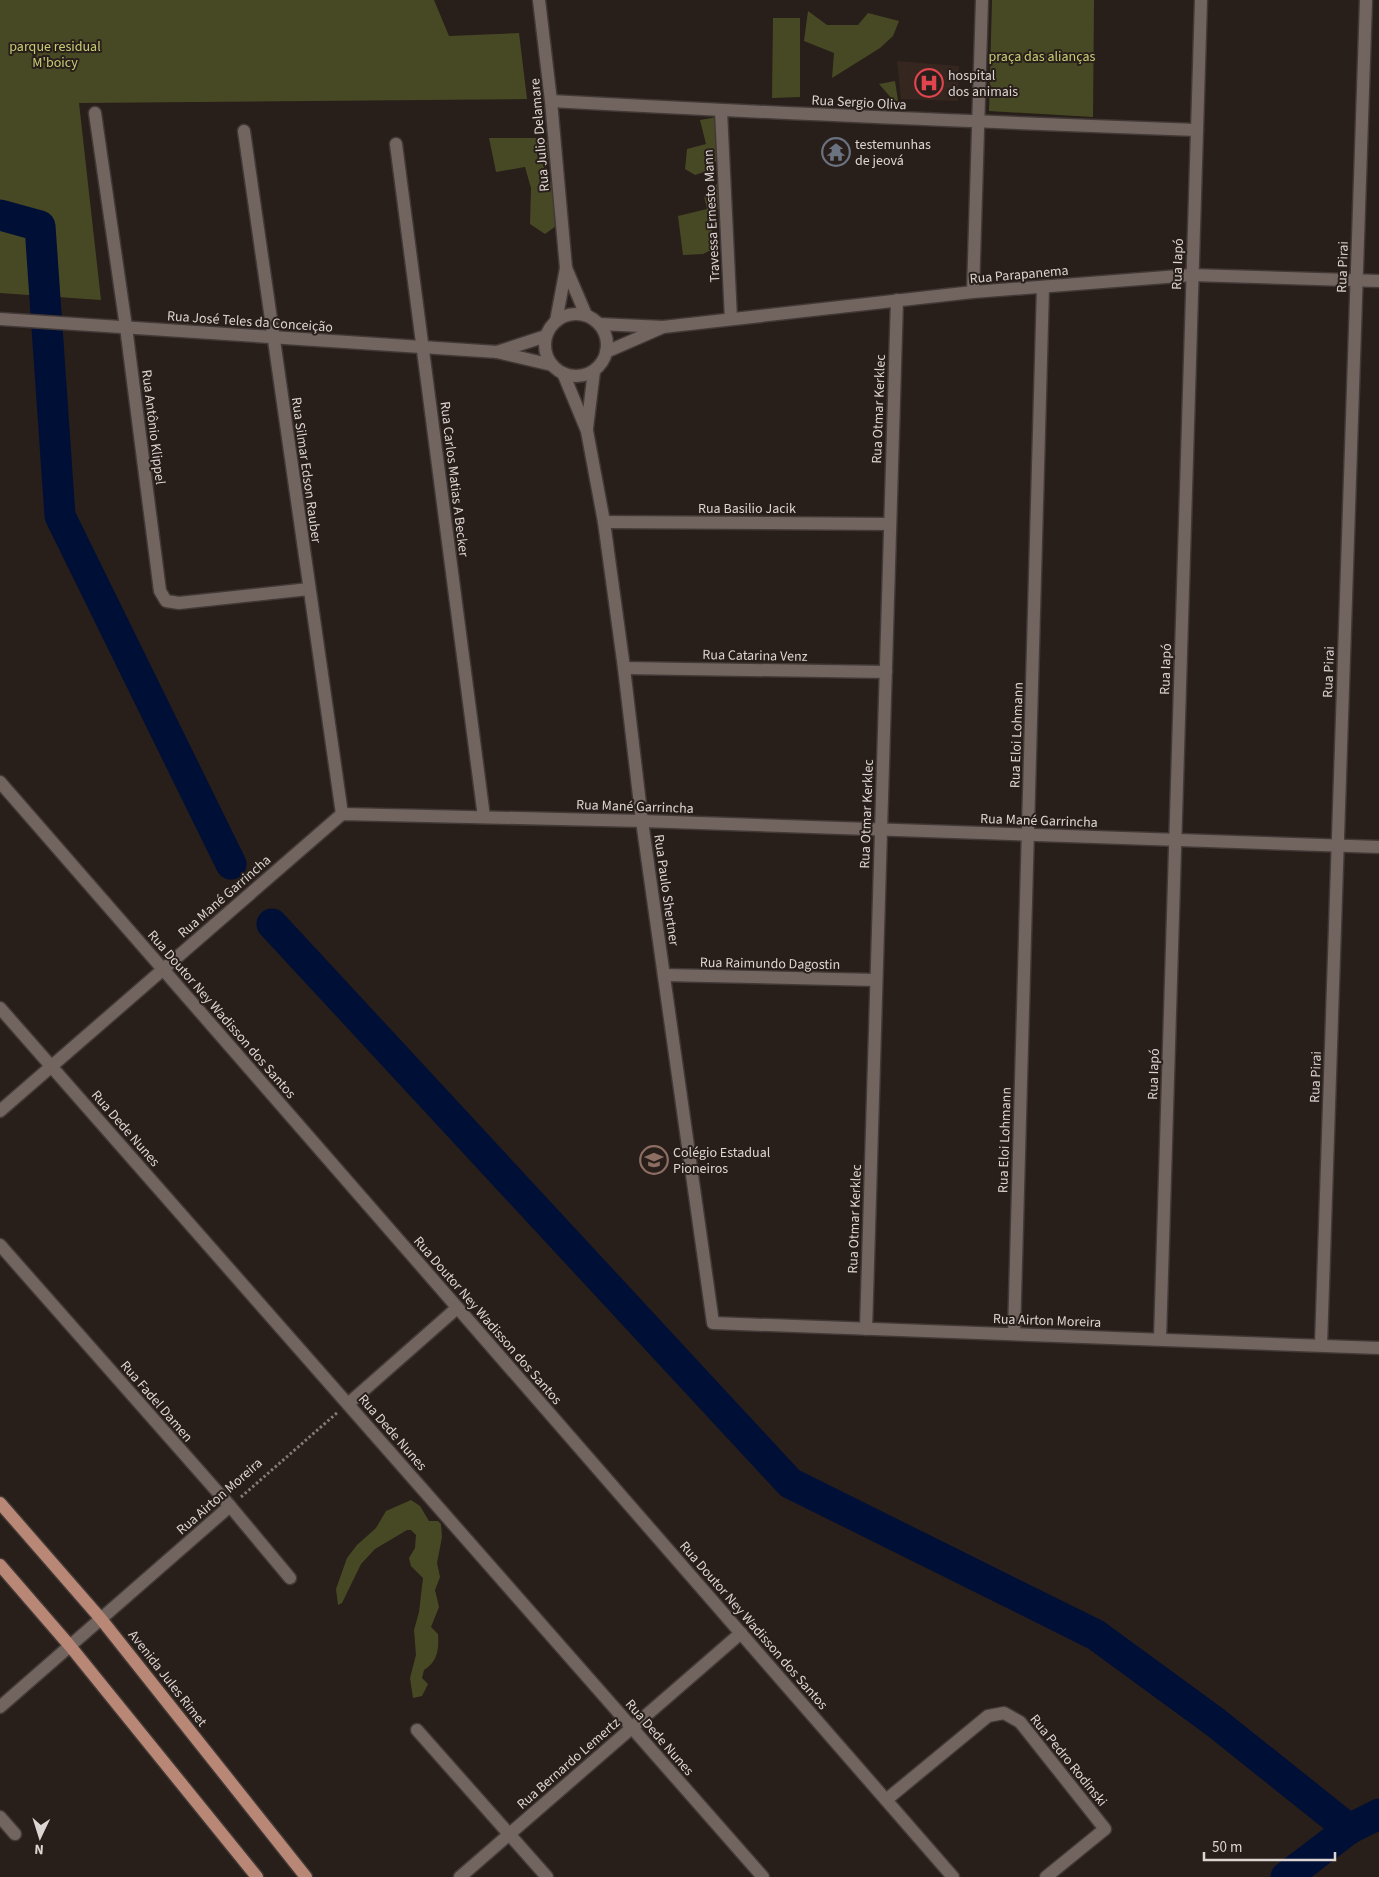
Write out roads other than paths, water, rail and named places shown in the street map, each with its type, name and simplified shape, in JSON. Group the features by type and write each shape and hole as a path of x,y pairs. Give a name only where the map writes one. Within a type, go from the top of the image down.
{"main road":[{"name":"Avenida Jules Rimet","path":"0,1503 101,1619 306,1877"},
{"path":"0,1564 70,1646 257,1877"}],"street":[{"name":"Rua Julio Delamare","path":"539,0 551,101 566,268 556,321"},
{"path":"973,292 982,0"},
{"name":"Rua Iapó","path":"1160,1339 1200,0"},
{"name":"Rua Pirai","path":"1320,1345 1366,0"},
{"name":"Rua Sergio Oliva","path":"551,101 721,111 1197,130"},
{"name":"Travessa Ernesto Mann","path":"721,111 731,319"},
{"name":"Rua Antônio Klippel","path":"95,113 126,327 160,590 166,601 179,603 309,589"},
{"name":"Rua Silmar Edson Rauber","path":"244,130 342,814"},
{"name":"Rua Carlos Matias A Becker","path":"396,144 484,817"},
{"name":"Rua Julio Delamare","path":"566,268 586,315"},
{"name":"Rua Parapanema","path":"599,324 663,327 973,292 1192,275 1379,281"},
{"name":"Rua Eloi Lohmann","path":"1014,1334 1043,287"},
{"name":"Rua Otmar Kerklec","path":"866,1329 897,300"},
{"path":"566,315 586,315 599,324 605,332 607,342 604,359 594,370 578,376 563,373 552,365 547,356 546,336 556,321 566,315"},
{"name":"Rua José Teles da Conceição","path":"0,318 497,352 552,365"},
{"name":"Rua Parapanema","path":"606,352 663,327"},
{"name":"Rua José Teles da Conceição","path":"497,352 546,336"},
{"name":"Rua Paulo Shertner","path":"587,431 594,370"},
{"name":"Rua Paulo Shertner","path":"563,373 587,431 604,522 642,821 713,1323"},
{"name":"Rua Basilio Jacik","path":"604,522 890,524"},
{"name":"Rua Catarina Venz","path":"624,668 886,672"},
{"name":"Rua Doutor Ney Wadisson dos Santos","path":"0,782 953,1877"},
{"name":"Rua Mané Garrincha","path":"0,1111 342,814 642,821 1379,847"},
{"name":"Rua Raimundo Dagostin","path":"664,975 876,980"},
{"name":"Rua Dede Nunes","path":"0,1008 763,1877"},
{"name":"Rua Fadel Damen","path":"0,1245 230,1506 290,1578"},
{"path":"348,1404 458,1308"},
{"name":"Rua Airton Moreira","path":"713,1323 1379,1348"},
{"name":"Rua Airton Moreira","path":"0,1707 230,1506"},
{"name":"Rua Bernardo Lemertz","path":"460,1877 741,1633"},
{"name":"Rua Pedro Rodinski","path":"886,1800 988,1716 1004,1713 1020,1722 1105,1829 1046,1877"},
{"path":"416,1730 547,1877"},
{"path":"0,1817 15,1834"}],"waterway":[{"path":"0,215 40,226 60,516 231,864"},
{"path":"272,924 790,1483 1096,1635 1215,1722 1349,1829"},
{"path":"1286,1877 1349,1829 1379,1814"}],"place":[{"name":"hospital dos animais","path":"929,83"},
{"name":"testemunhas de jeová","path":"836,152"},
{"name":"Colégio Estadual Pioneiros","path":"654,1160"}],"park label":[{"name":"parque residual M'boicy","path":"55,54"},
{"name":"praça das alianças","path":"1042,56"}]}
